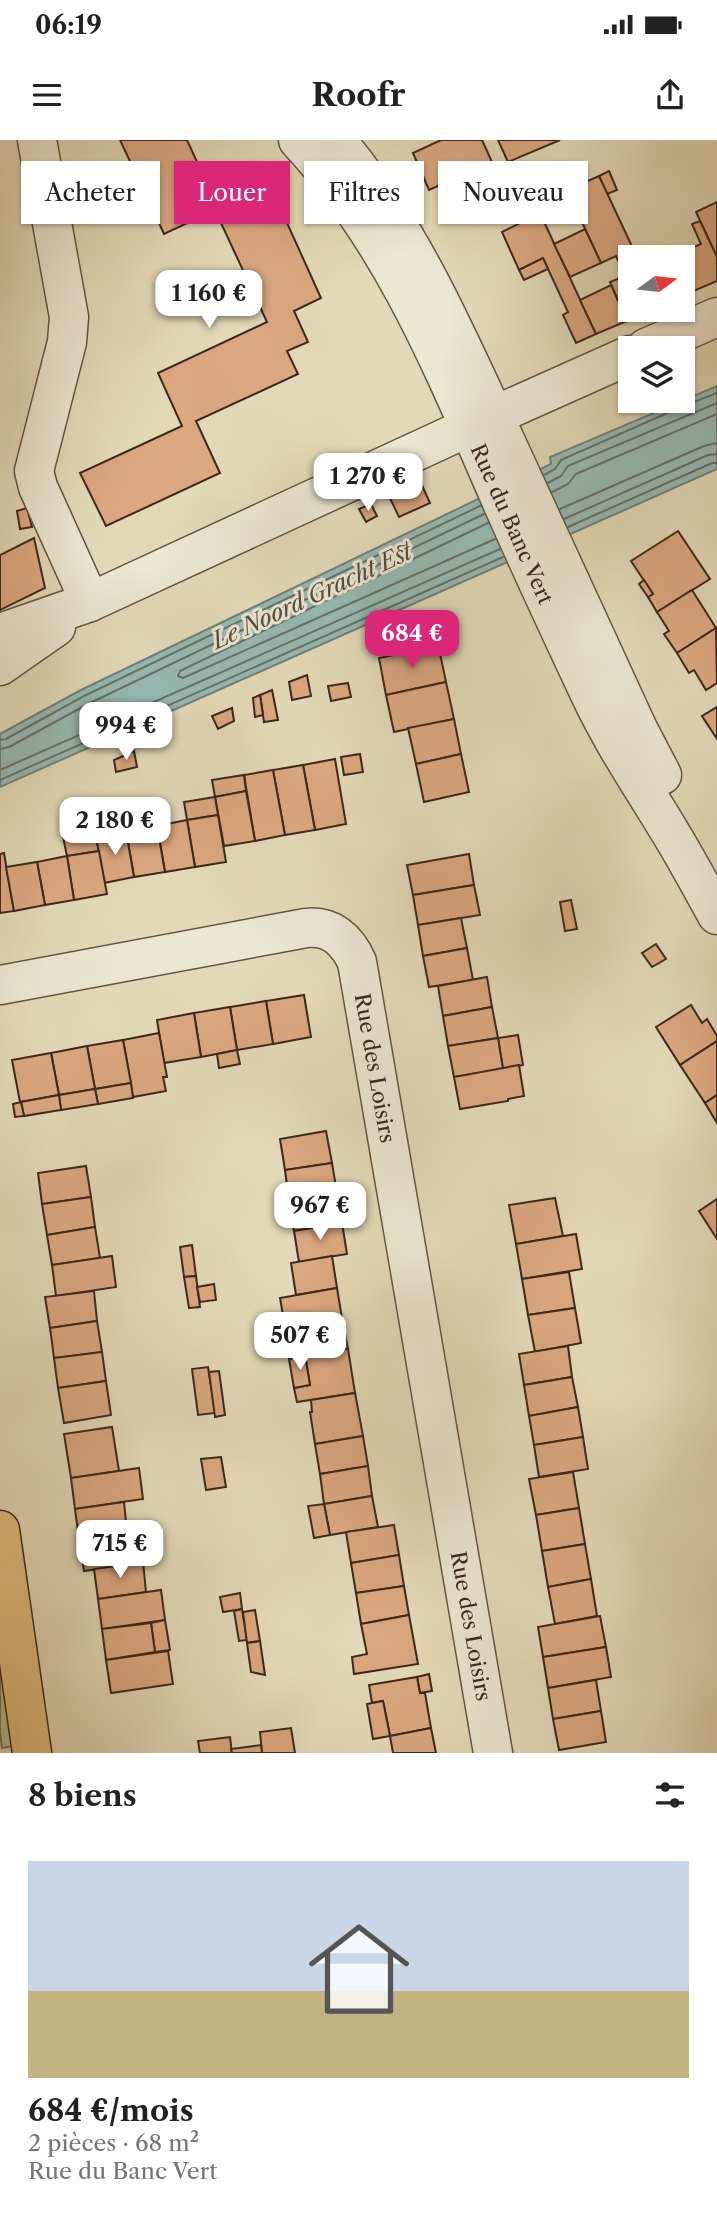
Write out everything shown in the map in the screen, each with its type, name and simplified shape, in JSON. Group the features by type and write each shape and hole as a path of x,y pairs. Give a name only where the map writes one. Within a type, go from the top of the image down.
{"main road":[{"path":"0,1530 32,1753"}],"street":[{"path":"37,140 69,317 67,342 34,471 38,486 90,602"},
{"name":"Rue du Banc Vert","path":"328,146 381,198 420,261 450,319 481,421 543,557 692,833 717,872"},
{"path":"673,336 717,317"},
{"path":"0,633 90,602 618,360"},
{"name":"Rue du Banc Vert","path":"543,557 590,694 622,756 717,915"},
{"path":"0,666 90,602"},
{"name":"Rue des Loisirs","path":"0,985 306,928 320,928 334,933 350,947 357,962 493,1753"}],"green space":[{"path":"0,1621 18,1745 2,1748 0,1732"}],"water":[{"name":"Le Noord Gracht Est","path":"717,386 717,469 0,787 0,734 81,690 551,464 550,457 653,413 695,413 695,395"}],"building":[{"path":"120,140 187,140 197,161 174,161 174,224 185,224 164,234 159,224 160,161 130,161"},
{"path":"441,140 482,140 492,161 438,161 438,186 429,190 424,178 424,161 416,161 413,153"},
{"path":"498,140 560,140 510,161 508,161"},
{"path":"609,171 617,190 607,194 599,176"},
{"path":"599,176 631,245 618,245 618,260 616,256 601,263 583,224 588,224 588,181"},
{"path":"717,202 717,257 696,212"},
{"path":"700,221 717,257 717,281 695,290 695,247 701,244 692,224"},
{"path":"222,224 288,224 321,298 294,311 308,342 287,351 298,374 196,421 220,473 106,526 80,473 182,426 158,373 267,322"},
{"path":"518,224 545,224 596,334 576,343 563,315 568,312 543,258 519,270 502,232"},
{"path":"585,229 601,263 570,277 554,244"},
{"path":"543,258 548,269 524,280 519,270"},
{"path":"618,279 618,300 610,282"},
{"path":"611,285 618,301 618,322 625,322 596,334 580,300"},
{"path":"420,481 430,503 399,517 388,494"},
{"path":"371,504 377,516 366,522 359,509"},
{"path":"27,508 32,527 20,529 17,511"},
{"path":"678,531 710,579 657,612 648,597 653,594 631,561"},
{"path":"34,538 45,588 0,610 0,555"},
{"path":"644,580 653,594 648,597 639,584"},
{"path":"692,590 716,628 677,653 664,634 669,631 657,612"},
{"path":"716,628 717,683 706,690 694,670 689,673 677,653"},
{"path":"438,644 446,682 386,695 379,658"},
{"path":"307,675 311,696 292,700 289,682"},
{"path":"446,682 454,719 394,732 386,695"},
{"path":"348,683 351,697 331,701 328,686"},
{"path":"272,690 278,720 264,722 260,695"},
{"path":"260,695 263,715 255,717 253,698"},
{"path":"717,707 717,739 702,716"},
{"path":"232,708 234,721 218,729 212,716"},
{"path":"454,719 461,754 416,764 408,728"},
{"path":"134,751 137,767 116,772 114,760"},
{"path":"360,754 363,772 344,775 341,757"},
{"path":"461,754 469,792 424,802 416,764"},
{"path":"335,759 346,824 315,830 303,765"},
{"path":"303,765 315,830 285,835 273,770"},
{"path":"273,770 285,835 255,841 244,775"},
{"path":"244,775 246,791 215,797 212,780"},
{"path":"246,791 255,841 224,846 215,797"},
{"path":"215,797 218,815 187,820 184,802"},
{"path":"218,815 226,862 195,867 187,820"},
{"path":"187,820 195,867 165,872 157,826"},
{"path":"157,826 165,872 134,877 126,831"},
{"path":"95,831 99,851 67,856 63,837"},
{"path":"126,831 134,877 104,883 96,836"},
{"path":"99,851 107,894 74,900 67,856"},
{"path":"4,853 14,911 0,913 0,854"},
{"path":"469,854 474,885 413,895 407,865"},
{"path":"67,856 74,900 45,905 37,862"},
{"path":"37,862 45,905 14,911 6,867"},
{"path":"474,885 480,915 418,925 413,895"},
{"path":"571,900 577,929 565,931 560,902"},
{"path":"461,918 467,948 423,956 418,925"},
{"path":"656,944 666,959 652,967 642,953"},
{"path":"467,948 473,980 429,987 423,956"},
{"path":"487,977 492,1007 443,1016 438,986"},
{"path":"304,995 311,1037 273,1044 266,1001"},
{"path":"266,1001 273,1044 237,1050 230,1007"},
{"path":"691,1005 702,1023 707,1019 717,1041 680,1065 656,1027"},
{"path":"230,1007 237,1050 201,1057 194,1013"},
{"path":"492,1007 498,1038 448,1046 443,1016"},
{"path":"194,1013 201,1057 164,1063 157,1020"},
{"path":"159,1033 167,1077 163,1077 166,1091 133,1097 123,1040"},
{"path":"518,1035 523,1065 503,1069 498,1038"},
{"path":"498,1038 503,1069 454,1077 448,1046"},
{"path":"123,1040 131,1083 95,1089 87,1046"},
{"path":"717,1041 717,1095 705,1103 680,1065"},
{"path":"87,1046 95,1089 59,1095 51,1053"},
{"path":"237,1050 240,1064 219,1068 217,1054"},
{"path":"51,1053 59,1095 20,1102 12,1060"},
{"path":"519,1065 524,1096 460,1109 454,1077"},
{"path":"131,1083 133,1098 98,1104 95,1089"},
{"path":"95,1089 98,1104 61,1110 59,1095"},
{"path":"59,1095 61,1110 24,1116 21,1102"},
{"path":"717,1095 717,1123 705,1103"},
{"path":"21,1102 24,1116 15,1117 13,1104"},
{"path":"326,1131 332,1163 285,1170 280,1139"},
{"path":"332,1163 337,1193 289,1201 285,1170"},
{"path":"86,1166 91,1197 42,1204 38,1173"},
{"path":"337,1193 342,1223 294,1231 289,1201"},
{"path":"91,1197 95,1227 47,1235 42,1204"},
{"path":"555,1198 563,1236 516,1244 509,1205"},
{"path":"717,1199 717,1239 699,1211"},
{"path":"342,1223 347,1254 299,1262 294,1231"},
{"path":"95,1227 100,1258 52,1265 47,1235"},
{"path":"576,1234 582,1269 522,1279 516,1244"},
{"path":"192,1245 196,1276 184,1277 180,1247"},
{"path":"112,1256 116,1287 56,1296 52,1265"},
{"path":"332,1256 337,1288 296,1295 291,1263"},
{"path":"569,1272 575,1308 528,1315 522,1279"},
{"path":"196,1276 200,1307 189,1308 184,1277"},
{"path":"214,1284 216,1300 200,1302 197,1287"},
{"path":"337,1288 342,1318 285,1327 280,1298"},
{"path":"94,1291 97,1321 50,1328 45,1297"},
{"path":"575,1308 581,1343 535,1352 528,1315"},
{"path":"342,1318 348,1349 305,1355 300,1325"},
{"path":"97,1321 102,1352 54,1358 50,1328"},
{"path":"568,1346 572,1377 524,1385 519,1354"},
{"path":"348,1349 355,1393 297,1402 294,1388 310,1385 305,1355"},
{"path":"102,1352 106,1381 58,1388 54,1358"},
{"path":"305,1355 310,1385 294,1388 289,1359"},
{"path":"208,1367 215,1413 198,1415 192,1369"},
{"path":"219,1371 225,1415 215,1417 209,1372"},
{"path":"572,1377 578,1407 529,1416 524,1385"},
{"path":"106,1381 111,1415 64,1423 58,1388"},
{"path":"355,1393 363,1436 315,1444 311,1400"},
{"path":"578,1407 583,1437 534,1445 529,1416"},
{"path":"112,1427 119,1471 71,1478 64,1434"},
{"path":"363,1436 368,1466 320,1474 315,1444"},
{"path":"583,1437 588,1469 539,1477 534,1445"},
{"path":"221,1457 226,1487 206,1490 201,1459"},
{"path":"368,1466 372,1496 324,1504 320,1474"},
{"path":"139,1468 143,1499 75,1509 71,1478"},
{"path":"573,1472 579,1508 536,1515 529,1479"},
{"path":"372,1496 378,1527 330,1535 324,1504"},
{"path":"124,1502 127,1532 79,1539 75,1509"},
{"path":"324,1504 330,1535 314,1538 308,1506"},
{"path":"579,1508 585,1544 542,1551 536,1515"},
{"path":"394,1525 399,1555 351,1563 346,1532"},
{"path":"127,1532 131,1564 84,1571 79,1539"},
{"path":"585,1544 591,1579 548,1587 542,1551"},
{"path":"399,1555 404,1586 356,1593 351,1563"},
{"path":"143,1562 146,1592 98,1599 94,1569"},
{"path":"591,1579 597,1616 555,1624 548,1587"},
{"path":"404,1586 409,1615 361,1624 356,1593"},
{"path":"161,1590 165,1620 102,1629 98,1599"},
{"path":"240,1593 242,1609 223,1612 220,1597"},
{"path":"242,1609 247,1640 239,1641 234,1611"},
{"path":"255,1610 260,1641 247,1643 243,1612"},
{"path":"409,1615 418,1664 354,1674 352,1657 367,1654 361,1624"},
{"path":"600,1616 606,1647 543,1657 538,1627"},
{"path":"165,1620 170,1650 155,1652 151,1623"},
{"path":"151,1623 155,1652 106,1660 102,1629"},
{"path":"260,1641 265,1675 251,1672 247,1643"},
{"path":"606,1647 611,1677 548,1688 543,1657"},
{"path":"168,1651 173,1684 111,1693 106,1660"},
{"path":"429,1674 432,1691 420,1693 417,1677"},
{"path":"417,1677 420,1693 425,1693 431,1728 390,1736 383,1701 372,1703 369,1685"},
{"path":"596,1680 601,1711 553,1719 548,1688"},
{"path":"383,1701 390,1736 373,1739 367,1704"},
{"path":"601,1711 606,1742 559,1750 553,1719"},
{"path":"291,1728 295,1753 262,1753 260,1732"},
{"path":"431,1728 436,1753 393,1753 390,1736"},
{"path":"230,1737 232,1753 200,1753 198,1741"},
{"path":"261,1745 262,1753 232,1753 231,1749"}]}
